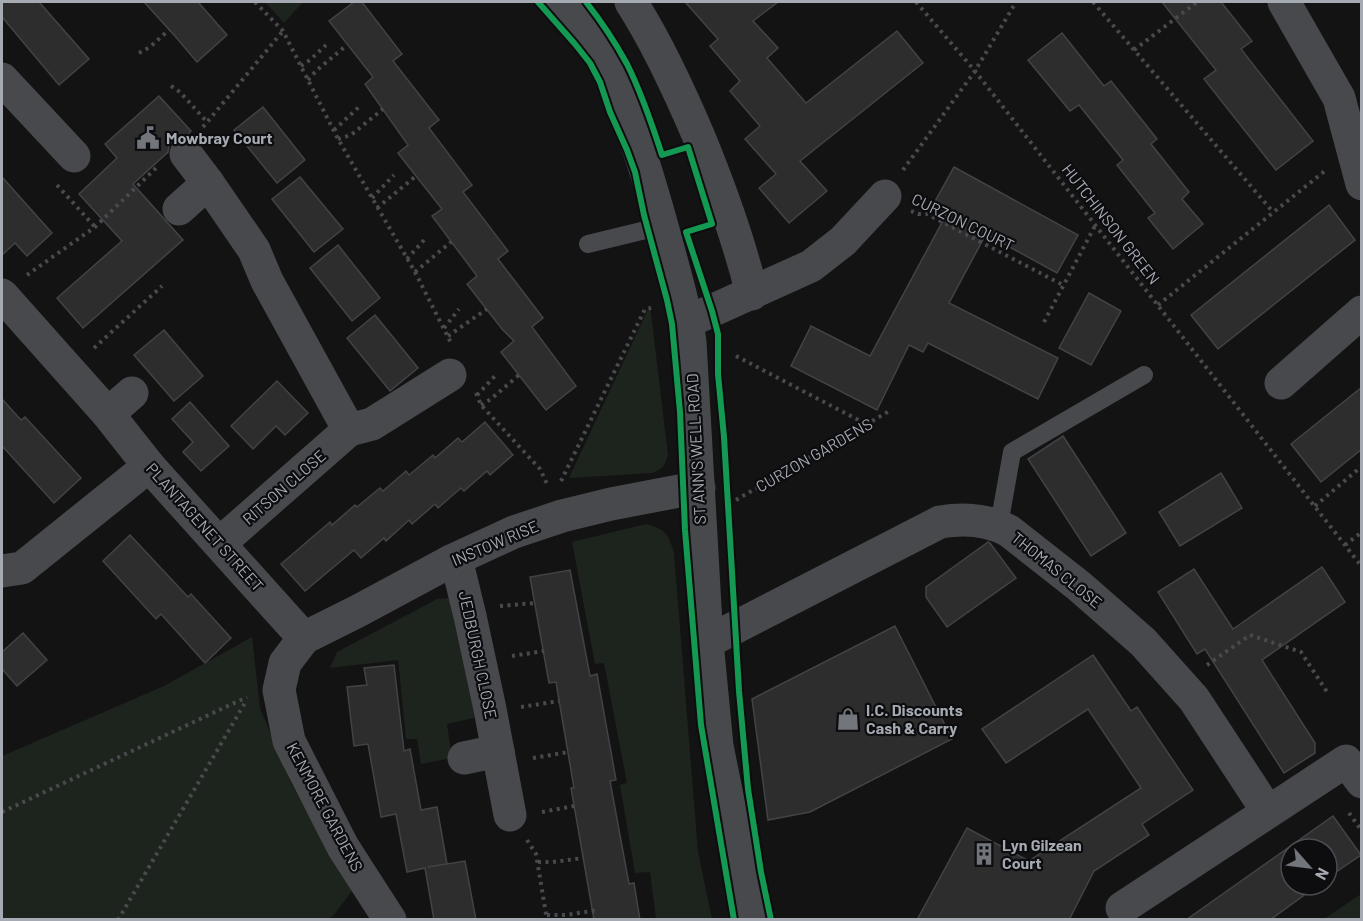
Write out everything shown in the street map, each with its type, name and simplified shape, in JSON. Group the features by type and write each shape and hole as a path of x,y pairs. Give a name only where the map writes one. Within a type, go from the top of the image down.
{"street":[{"name":"ST ANN'S WELL ROAD","path":"560,2 579,23 600,56 633,134 662,226 674,314 690,342 707,642 717,746 752,920"},
{"path":"631,2 653,38 686,105 742,255 752,294"},
{"path":"1284,2 1339,98 1362,184"},
{"path":"2,79 74,156"},
{"path":"181,151 208,183 254,250 258,287 349,430"},
{"path":"179,209 208,183"},
{"path":"674,314 752,294 811,266 843,241 885,196"},
{"name":"PLANTAGENET STREET","path":"2,296 304,638"},
{"path":"1281,383 1362,312"},
{"name":"RITSON CLOSE","path":"223,547 227,537 349,430 372,424 459,369"},
{"path":"108,414 132,393"},
{"path":"2,571 22,568 150,466"},
{"name":"INSTOW RISE","path":"304,638 451,561 514,532 558,506 610,504 699,489"},
{"name":"THOMAS CLOSE","path":"707,642 940,522 960,519 999,525 1079,586 1143,642 1194,699 1268,812"},
{"name":"JEDBURGH CLOSE","path":"451,561 459,571 490,709 510,816"},
{"name":"KENMORE GARDENS","path":"304,638 285,663 279,690 289,741 377,915"},
{"path":"464,759 498,751"},
{"path":"1122,908 1346,761 1362,782"}],"lane":[{"path":"588,244 662,226"},
{"path":"999,525 1012,452 1144,375"}],"path":[{"path":"255,2 283,31 338,139 415,272 448,336 459,369 481,405 540,469 558,506"},
{"path":"885,196 975,71 1016,2"},
{"path":"1094,2 1273,212"},
{"path":"1134,50 1197,2"},
{"path":"139,53 169,30"},
{"path":"2,296 10,287 95,226 181,151 208,123 283,31"},
{"path":"301,66 326,45"},
{"path":"308,80 348,45"},
{"path":"171,86 180,92 208,123"},
{"path":"334,130 360,106"},
{"path":"338,139 351,135 383,109"},
{"path":"372,198 394,175"},
{"path":"378,208 416,176"},
{"path":"1044,322 1095,225"},
{"path":"407,259 424,240"},
{"path":"415,272 452,242"},
{"path":"68,370 162,286"},
{"path":"1158,304 1362,567"},
{"path":"444,328 459,309"},
{"path":"448,336 487,309"},
{"path":"558,506 645,309 674,314"},
{"path":"736,356 866,424"},
{"path":"481,405 519,375"},
{"path":"483,390 495,376"},
{"path":"1315,506 1362,466"},
{"path":"1345,545 1362,532"},
{"path":"501,605 535,603"},
{"path":"1180,684 1250,635 1301,652 1329,695"},
{"path":"511,656 544,651"},
{"path":"2,812 250,695 118,920"},
{"path":"519,707 559,701"},
{"path":"533,758 568,752"},
{"path":"546,812 574,807"},
{"path":"510,816 536,854 547,917 598,910"},
{"path":"538,862 583,858"}],"shaded area":[{"path":"265,2 303,2 284,23"},
{"path":"650,305 668,455 666,462 661,469 652,473 569,478"},
{"path":"646,524 666,534 674,553 698,852 712,919 656,919 650,872 635,873 620,785 627,783 604,663 595,664 572,542"},
{"path":"437,599 453,599 478,717 447,724 452,758 421,764 417,739 406,739 398,660 330,668 337,652"},
{"path":"252,637 260,708 292,785 352,891 333,916 328,919 2,919 2,756 164,686"},
{"path":"1361,894 1361,919 1324,919"}],"building":[{"path":"2,2 39,2 89,59 59,85 2,17"},
{"path":"144,2 198,2 227,35 197,62"},
{"path":"354,2 362,2 402,54 393,61 439,120 429,128 472,185 463,192 508,251 498,259 543,318 532,327 576,386 546,410 501,352 514,341 467,284 477,276 432,216 442,209 398,153 408,145 365,84 373,77 329,21"},
{"path":"685,2 778,2 753,21 778,48 767,58 806,103 897,31 923,63 800,161 827,191 789,223 759,188 776,174 745,139 760,126 730,91 740,81 710,46 718,39"},
{"path":"1162,2 1221,2 1252,41 1241,49 1313,141 1276,170 1204,79 1216,70"},
{"path":"1062,33 1104,86 1111,81 1157,139 1151,144 1189,192 1182,199 1203,224 1173,249 1148,218 1155,213 1117,165 1123,160 1079,105 1070,111 1028,60"},
{"path":"159,96 191,131 186,136 174,139 168,152 133,184 183,240 83,328 57,298 122,241 79,194 117,158 105,144"},
{"path":"263,107 305,160 277,183 234,130"},
{"path":"954,167 1078,235 1057,273 986,234 949,303 1058,358 1038,399 928,343 923,352 909,345 877,410 791,366 811,326 870,356 947,213 933,205"},
{"path":"2,177 52,233 27,256 15,243 2,255"},
{"path":"300,177 343,229 314,252 272,199"},
{"path":"1329,205 1355,240 1218,349 1191,315"},
{"path":"338,245 380,298 352,321 310,268"},
{"path":"1089,293 1121,311 1091,365 1059,348"},
{"path":"375,315 418,368 390,391 347,338"},
{"path":"164,330 203,376 174,401 134,355"},
{"path":"277,381 308,413 285,435 276,426 253,449 231,426"},
{"path":"1362,387 1362,449 1321,482 1291,444"},
{"path":"2,399 21,420 25,417 81,478 54,503 2,446"},
{"path":"190,402 229,446 201,471 183,452 193,442 172,419"},
{"path":"485,422 513,455 490,475 487,471 464,491 461,488 438,508 435,504 412,524 409,520 386,541 384,538 361,558 354,550 305,591 281,564 330,522 332,525 380,488 383,491 406,471 409,475 433,455 435,458 458,438 462,442"},
{"path":"1063,436 1126,533 1091,556 1028,459"},
{"path":"1221,473 1242,508 1180,546 1159,512"},
{"path":"130,535 188,597 191,594 231,638 205,663 161,614 156,619 103,561"},
{"path":"988,542 1016,578 947,627 926,597 926,587"},
{"path":"1322,567 1345,602 1262,660 1315,743 1315,753 1284,773 1205,649 1197,654 1158,592 1194,569 1233,629"},
{"path":"570,570 590,676 597,674 616,780 610,781 629,884 634,883 640,920 594,920 571,788 574,788 556,682 549,683 530,577"},
{"name":"I.C. Discounts Cash & Carry","path":"895,626 952,739 810,812 768,820 752,699"},
{"path":"23,633 47,660 17,686 2,669 2,652"},
{"path":"1093,655 1131,711 1137,707 1193,790 1142,824 1149,835 1094,871 1069,920 917,920 967,828 1029,861 1141,788 1088,709 1006,763 982,729"},
{"path":"394,665 404,751 410,749 421,810 437,807 447,864 465,861 476,920 434,920 425,868 407,872 396,814 381,817 368,744 354,746 347,687 367,685 364,668"},
{"path":"1333,816 1361,855 1339,870 1339,837 1303,837"},
{"path":"1279,854 1279,897 1302,897 1270,920 1186,920"}],"cycle path":[{"path":"538,2 590,63 600,82 635,172 667,300 672,324 680,412 685,530 701,725 734,920"},
{"path":"586,2 608,32 627,64 646,108 662,155 688,147 712,224 686,232 718,334 718,374 724,437 739,691 748,789 771,920"}],"place":[{"name":"Mowbray Court","path":"148,138"},
{"name":"I.C. Discounts Cash & Carry","path":"848,719"},
{"name":"Lyn Gilzean Court","path":"984,854"}]}
